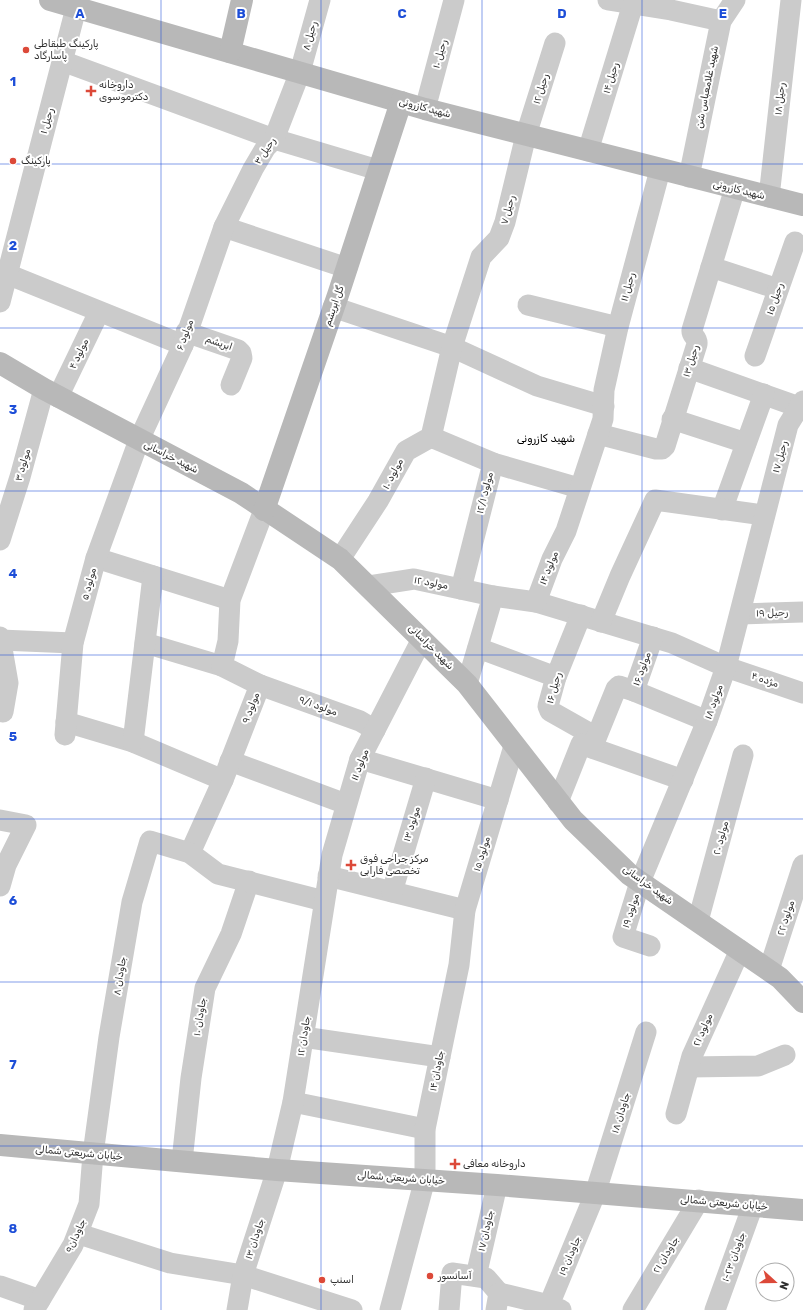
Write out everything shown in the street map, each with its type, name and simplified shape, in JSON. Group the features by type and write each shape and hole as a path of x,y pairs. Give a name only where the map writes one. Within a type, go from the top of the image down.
{"street":[{"name":"شهید کازرونی","path":"50,0 401,102 660,170 803,205"},
{"path":"230,52 242,0"},
{"name":"رحیل ۸","path":"300,72 320,0"},
{"name":"رحیل ۱۰","path":"425,108 454,0"},
{"path":"608,0 633,4 672,5 720,21"},
{"name":"شهید غلامعباس شن","path":"689,177 720,21 735,0"},
{"name":"رحیل ۱۸","path":"769,197 794,50 791,0"},
{"name":"رحیل ۱۴","path":"588,151 633,4"},
{"name":"رحیل ۱","path":"0,302 76,8"},
{"name":"رحیل ۱۲","path":"526,135 555,43"},
{"path":"62,61 274,139 378,170"},
{"name":"رحیل ۳","path":"224,227 250,174 266,147 274,139 300,72"},
{"name":"گل ابریشم","path":"264,510 347,268 401,102"},
{"name":"رحیل ۷","path":"452,347 481,257 499,238 504,226 526,135"},
{"name":"رحیل ۱۱","path":"604,406 604,390 618,327 660,170"},
{"name":"رحیل ۱۳","path":"598,434 662,449 665,446 698,340 692,330 735,188"},
{"path":"224,227 347,268"},
{"name":"مولود ۶","path":"139,440 184,339 224,227"},
{"name":"رحیل ۱۵","path":"755,356 795,242"},
{"path":"711,267 778,289"},
{"path":"7,274 99,312 184,339"},
{"path":"528,305 618,327"},
{"path":"333,307 452,347 537,386 604,406"},
{"name":"مولود ۴","path":"51,393 99,312"},
{"name":"ابریشم","path":"184,339 238,350 241,353 242,358 231,385"},
{"path":"431,437 452,347"},
{"name":"شهید خراسانی","path":"0,363 51,393 241,493 264,510 340,559 467,684 573,820 630,875 780,978 803,1002"},
{"path":"690,368 764,394 801,404"},
{"name":"مولود ۳","path":"0,540 20,477 51,393"},
{"path":"722,510 764,394"},
{"name":"رحیل ۱۷","path":"764,515 788,425 801,404"},
{"name":"مولود ۱۴","path":"536,602 552,559 566,531 603,419 604,406"},
{"path":"672,420 746,443"},
{"name":"مولود ۱۲/۱","path":"431,437 493,463 461,589"},
{"name":"مولود ۱۰","path":"340,559 378,501 406,451 431,437"},
{"name":"مولود ۵","path":"133,742 66,728 73,643 96,558 139,440"},
{"path":"493,463 579,488"},
{"path":"601,622 620,576 655,500 764,515"},
{"path":"222,666 228,641 230,600 264,510"},
{"name":"مولود ۱۸","path":"640,882 707,721 726,667 764,515"},
{"path":"96,558 230,600"},
{"path":"153,576 133,742 223,780"},
{"name":"مولود ۱۲","path":"369,586 414,579 493,596"},
{"path":"467,684 493,596 536,602"},
{"name":"مژده ۴","path":"536,602 672,643 726,667 803,693"},
{"name":"رحیل ۱۹","path":"740,614 803,612"},
{"name":"رحیل ۱۶","path":"581,615 556,677 548,706 549,709 594,743"},
{"path":"0,637 8,683 3,712"},
{"name":"مولود ۱۶","path":"594,743 617,687 634,690 653,637"},
{"name":"مولود ۱۱","path":"324,901 332,855 360,758 422,639"},
{"path":"0,640 73,643"},
{"name":"مولود ۹","path":"145,642 222,666 260,685 223,780 190,853"},
{"path":"478,648 556,677"},
{"name":"مولود ۹/۱","path":"260,685 360,721 375,730"},
{"path":"634,690 707,721"},
{"path":"558,802 581,744 594,743 683,780"},
{"name":"مولود ۱۵","path":"459,964 465,910 514,746"},
{"name":"مولود ۲۰","path":"698,921 743,756"},
{"path":"360,758 498,800"},
{"path":"230,761 346,804"},
{"name":"مولود ۱۳","path":"392,892 426,778"},
{"path":"0,820 26,825 6,865 0,886"},
{"name":"جاودان ۸","path":"93,1154 109,1037 132,902 150,841 190,853"},
{"path":"190,853 218,874 324,901"},
{"name":"مولود ۲۲","path":"769,970 803,865"},
{"path":"328,876 465,910"},
{"name":"جاودان ۱۰","path":"182,1161 191,1078 205,988 231,934 249,881"},
{"name":"مولود ۱۹","path":"640,882 623,937 650,946"},
{"name":"جاودان ۱۲","path":"277,1170 293,1102 324,901"},
{"name":"مولود ۲۱","path":"676,1114 692,1056 740,950"},
{"name":"جاودان ۱۴","path":"425,1179 426,1130 459,964"},
{"name":"جاودان ۱۸","path":"595,1194 646,1032"},
{"path":"304,1037 440,1057"},
{"path":"689,1068 758,1066 785,1056"},
{"path":"293,1102 426,1130"},
{"name":"خیابان شریعتی شمالی","path":"0,1145 277,1170 425,1179 595,1194 699,1200 803,1210"},
{"name":"جاودان۹","path":"37,1305 79,1234 90,1204 93,1154"},
{"name":"جاودان ۱۳","path":"237,1310 243,1274 277,1170"},
{"path":"390,1310 425,1179"},
{"name":"جاودان ۱۷","path":"476,1276 497,1185"},
{"name":"جاودان ۱۹","path":"555,1307 595,1194"},
{"name":"جاودان ۲۱","path":"633,1310 699,1200"},
{"name":"جاودان ۲۳-۱","path":"715,1310 753,1205"},
{"path":"79,1234 170,1263 243,1274 352,1310"},
{"path":"449,1310 452,1273 486,1278 498,1301 555,1307"},
{"path":"0,1286 37,1305"}],"place":[{"name":"پارکینگ طبقاطی پاسارگاد","path":"26,50"},
{"name":"داروخانه دکترموسوی","path":"91,91"},
{"name":"پارکینگ","path":"13,161"},
{"name":"مرکز جراحی فوق تخصصی فارابی","path":"351,865"},
{"name":"داروخانه معافی","path":"455,1164"},
{"name":"آسانسور","path":"430,1276"},
{"name":"اسنپ","path":"322,1280"}],"district":[{"name":"شهید کازرونی","path":"546,438"}]}
